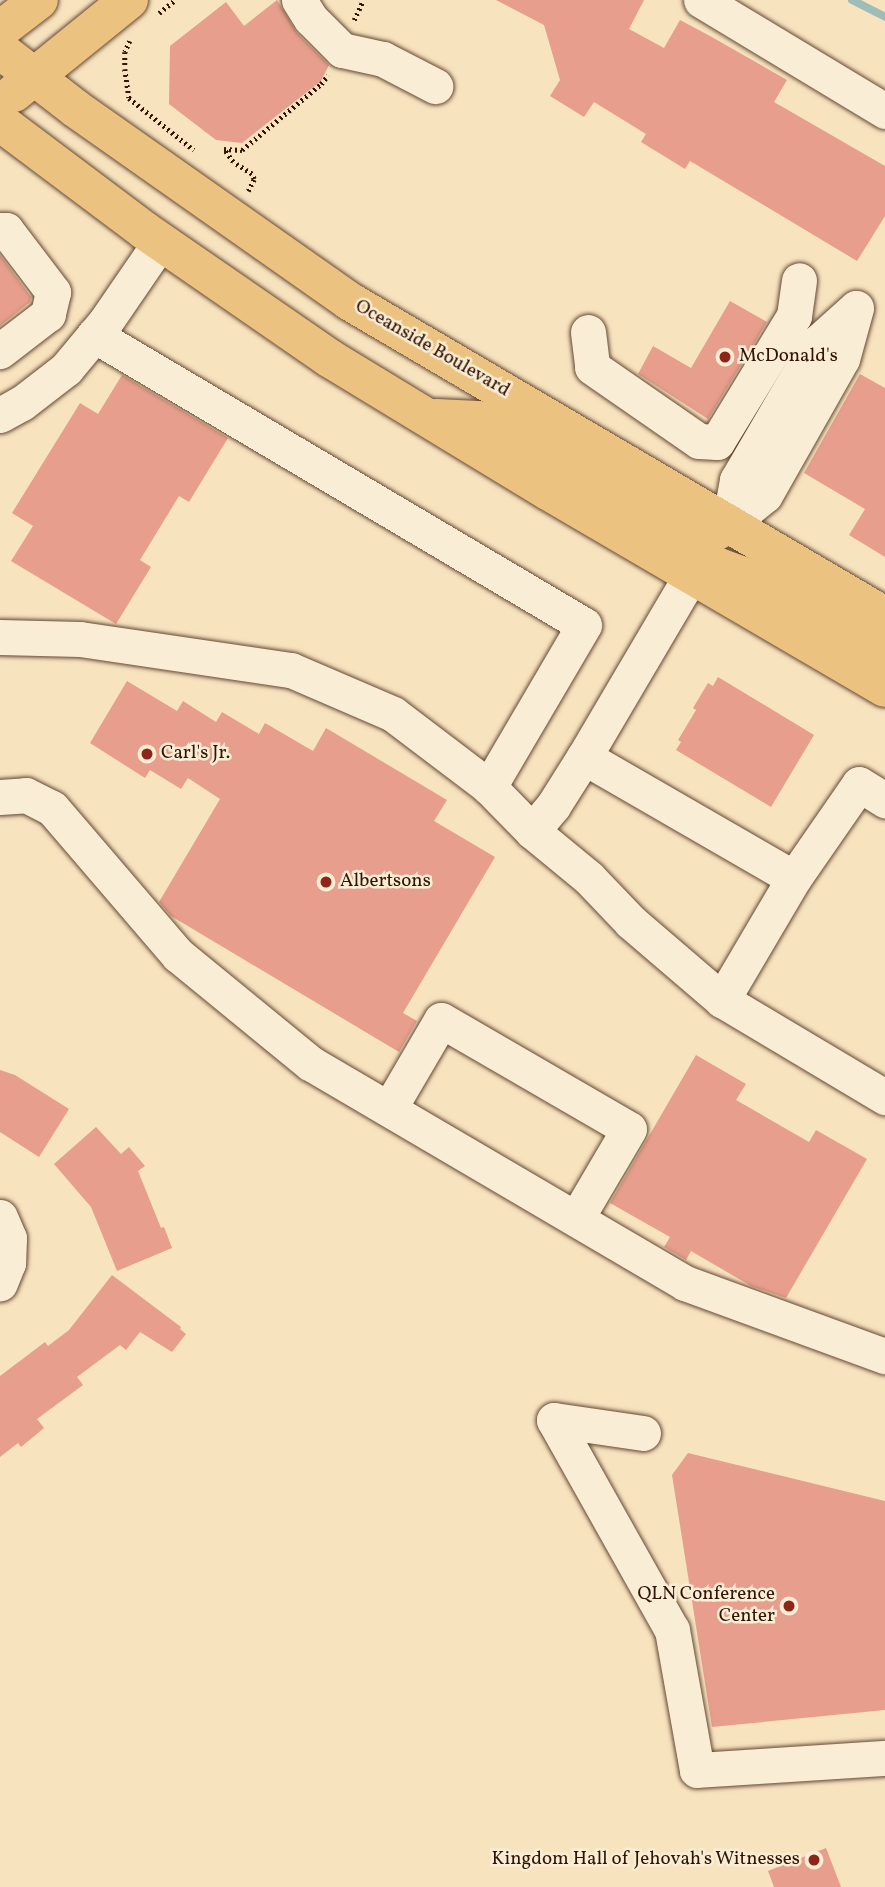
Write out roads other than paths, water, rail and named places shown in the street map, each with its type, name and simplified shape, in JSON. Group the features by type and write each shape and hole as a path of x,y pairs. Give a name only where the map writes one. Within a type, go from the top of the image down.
{"main road":[{"path":"0,30 39,0"},
{"path":"0,104 32,77 139,11"},
{"name":"Oceanside Boulevard","path":"0,50 32,77 349,301 885,616"},
{"path":"0,121 160,242 329,358 885,688"},
{"path":"427,418 478,420 501,428 692,540 710,536 729,524"},
{"path":"691,575 703,566 719,567 763,583 885,653"}],"street":[{"path":"299,0 311,19 341,49 383,59 435,86"},
{"path":"701,0 885,111"},
{"path":"0,230 6,230 53,292 48,314 0,351"},
{"path":"0,415 22,403 66,369 94,335 160,242"},
{"path":"588,332 592,367 699,441 717,442 794,316 799,280"},
{"path":"856,308 842,359 765,495 729,524 737,480 817,343 856,308"},
{"path":"94,335 584,625 489,787"},
{"path":"532,831 553,806 584,757 691,575"},
{"path":"0,637 80,639 291,670 393,713 489,787 532,831 589,877 631,922 722,1000 885,1097"},
{"path":"584,757 794,878"},
{"path":"722,1000 794,878 859,784 885,800"},
{"path":"0,797 26,795 51,808 178,955 310,1063 685,1283 885,1356"},
{"path":"389,1109 442,1020 629,1129 576,1219"},
{"path":"0,1217 9,1238 8,1263 0,1283"},
{"path":"643,1433 554,1420 672,1630 697,1770 885,1758"}],"waterway":[{"path":"852,0 885,17"}],"place":[{"name":"McDonald's","path":"725,357"},
{"name":"Carl's Jr.","path":"147,754"},
{"name":"Albertsons","path":"326,882"},
{"name":"QLN Conference Center","path":"789,1606"},
{"name":"Kingdom Hall of Jehovah's Witnesses","path":"814,1860"}]}
